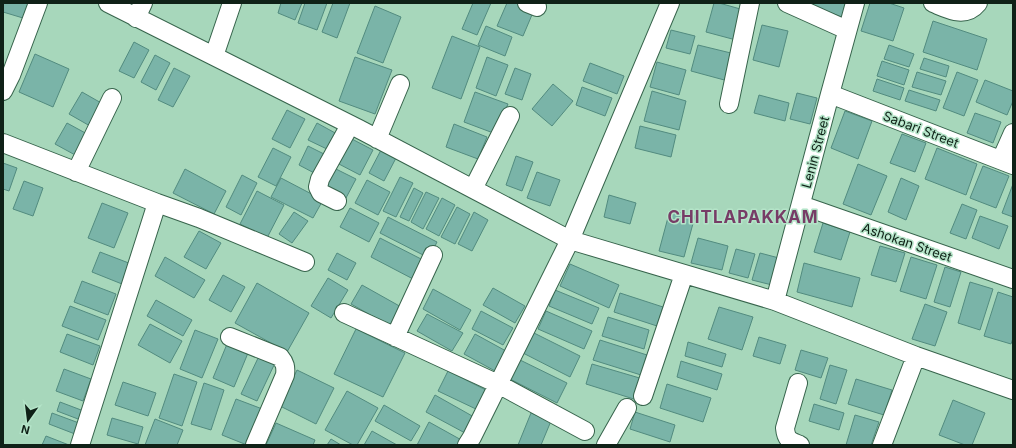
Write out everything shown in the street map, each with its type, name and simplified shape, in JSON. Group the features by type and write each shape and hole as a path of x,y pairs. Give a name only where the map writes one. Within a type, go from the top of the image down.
{"street":[{"path":"3,91 11,75 38,3"},
{"path":"108,3 140,10 214,56 350,124 570,240 775,301 916,356 1013,390"},
{"path":"214,56 232,3"},
{"path":"468,445 570,240 670,3"},
{"path":"729,104 750,3"},
{"path":"787,3 847,30"},
{"name":"Lenin Street","path":"775,301 855,3"},
{"path":"933,3 955,11 965,12 973,8 978,3"},
{"path":"377,139 400,84"},
{"name":"Sabari Street","path":"830,94 1007,163"},
{"path":"76,172 112,98"},
{"path":"474,189 510,116"},
{"path":"337,201 322,193 318,187 320,180 350,124"},
{"path":"1007,163 1013,133"},
{"path":"3,142 76,172 199,218 305,262"},
{"path":"80,445 157,203"},
{"name":"Ashokan Street","path":"801,205 1013,279"},
{"path":"395,337 433,255"},
{"path":"643,396 684,274"},
{"path":"344,313 498,384 585,431"},
{"path":"230,337 280,357 286,367 285,374 255,445"},
{"path":"882,445 916,356"},
{"path":"798,383 785,428 791,442 800,445"},
{"path":"606,445 627,408"}],"building":[{"path":"3,3 28,3 23,18 3,12"},
{"path":"281,3 302,3 295,20 278,13"},
{"path":"305,3 327,3 317,30 298,23"},
{"path":"333,3 350,3 337,38 322,32"},
{"path":"473,3 491,3 477,35 462,29"},
{"path":"507,3 518,3 534,10 523,36 497,26"},
{"path":"714,3 744,10 736,40 706,32"},
{"path":"808,3 847,3 842,17"},
{"path":"870,3 889,3 904,8 893,41 861,31"},
{"path":"375,6 401,17 383,63 357,53"},
{"path":"933,21 987,39 977,70 923,52"},
{"path":"762,25 788,31 779,67 753,60"},
{"path":"486,26 512,37 505,56 478,45"},
{"path":"671,30 695,36 690,54 666,48"},
{"path":"452,36 480,47 461,99 432,88"},
{"path":"134,42 149,50 134,78 119,71"},
{"path":"698,45 735,54 728,81 691,71"},
{"path":"889,45 914,54 909,67 884,59"},
{"path":"35,54 69,69 53,107 19,92"},
{"path":"155,55 170,63 156,90 141,82"},
{"path":"355,57 392,70 375,114 339,101"},
{"path":"487,57 508,65 496,96 476,88"},
{"path":"924,58 949,66 946,77 920,69"},
{"path":"882,61 909,70 904,85 877,76"},
{"path":"657,62 686,70 679,95 650,87"},
{"path":"590,63 624,76 617,94 583,81"},
{"path":"174,68 190,76 173,107 158,100"},
{"path":"515,68 531,74 522,100 505,94"},
{"path":"917,72 946,81 941,95 912,87"},
{"path":"957,72 978,80 964,116 943,108"},
{"path":"877,79 904,88 900,100 873,91"},
{"path":"985,80 1013,91 1013,101 1007,115 976,102"},
{"path":"553,84 573,101 552,126 532,109"},
{"path":"582,87 612,98 605,116 576,105"},
{"path":"909,90 940,100 936,111 905,101"},
{"path":"652,91 686,101 679,130 644,121"},
{"path":"82,92 103,104 90,126 69,114"},
{"path":"475,92 508,104 496,134 464,122"},
{"path":"797,93 817,98 810,124 790,119"},
{"path":"759,95 789,103 785,121 754,113"},
{"path":"287,110 305,119 290,148 272,139"},
{"path":"845,111 872,121 858,159 831,148"},
{"path":"975,113 1001,122 993,143 967,133"},
{"path":"67,123 89,135 77,156 55,144"},
{"path":"317,123 337,134 329,150 308,140"},
{"path":"454,124 487,137 478,159 446,147"},
{"path":"640,126 676,135 671,157 635,148"},
{"path":"902,134 926,143 915,172 890,163"},
{"path":"350,138 373,150 360,175 337,163"},
{"path":"308,146 328,156 318,175 299,165"},
{"path":"273,148 291,157 276,186 258,177"},
{"path":"937,148 977,164 966,195 925,179"},
{"path":"381,150 396,158 384,181 369,173"},
{"path":"516,156 533,162 522,191 506,185"},
{"path":"3,163 17,168 9,191 3,189"},
{"path":"858,164 887,176 871,215 843,204"},
{"path":"983,166 1009,176 996,208 970,198"},
{"path":"334,168 356,179 346,198 324,187"},
{"path":"185,169 226,191 214,214 173,193"},
{"path":"537,172 560,180 550,206 527,198"},
{"path":"242,175 257,183 241,215 226,207"},
{"path":"400,177 413,183 396,217 383,211"},
{"path":"281,178 323,200 313,218 271,197"},
{"path":"901,178 919,186 906,220 888,212"},
{"path":"367,180 390,192 378,215 355,203"},
{"path":"24,181 43,188 33,216 13,209"},
{"path":"1013,184 1013,217 1002,213"},
{"path":"414,188 423,193 409,221 400,217"},
{"path":"257,191 284,205 267,238 240,224"},
{"path":"426,192 439,198 423,229 411,222"},
{"path":"609,195 636,203 630,224 604,217"},
{"path":"442,198 455,205 439,236 426,229"},
{"path":"102,203 128,213 114,248 88,238"},
{"path":"962,204 977,210 966,239 950,233"},
{"path":"457,207 470,214 455,244 441,237"},
{"path":"350,208 379,223 369,242 340,227"},
{"path":"670,210 695,216 684,257 659,251"},
{"path":"294,212 308,221 292,243 279,234"},
{"path":"474,212 488,220 472,251 458,244"},
{"path":"980,216 1008,226 999,249 972,238"},
{"path":"388,217 437,242 429,258 380,233"},
{"path":"823,223 850,232 841,260 814,252"},
{"path":"199,231 221,243 206,269 184,257"},
{"path":"380,238 425,261 415,280 371,257"},
{"path":"698,238 728,246 722,270 691,263"},
{"path":"880,246 905,253 896,282 871,275"},
{"path":"736,249 755,254 748,278 729,273"},
{"path":"100,252 134,265 127,286 92,272"},
{"path":"337,253 356,263 347,280 328,270"},
{"path":"760,253 779,258 772,285 752,280"},
{"path":"165,257 205,280 194,298 155,276"},
{"path":"911,257 937,265 926,299 900,291"},
{"path":"804,263 860,278 852,307 797,292"},
{"path":"570,264 619,285 609,308 560,286"},
{"path":"945,267 961,272 950,307 934,302"},
{"path":"223,275 245,287 231,312 209,300"},
{"path":"328,278 348,290 331,318 311,306"},
{"path":"82,281 116,294 108,315 74,302"},
{"path":"970,282 993,289 980,330 958,323"},
{"path":"257,283 309,313 287,352 235,323"},
{"path":"362,285 403,308 392,327 351,304"},
{"path":"493,288 525,306 515,323 483,305"},
{"path":"433,289 471,310 460,330 423,309"},
{"path":"555,290 599,308 592,324 549,306"},
{"path":"998,292 1013,297 1013,338 1011,344 984,336"},
{"path":"620,293 663,307 657,326 614,312"},
{"path":"156,300 192,320 183,336 147,316"},
{"path":"925,304 947,312 935,346 912,339"},
{"path":"70,306 106,320 98,340 62,326"},
{"path":"719,307 753,317 742,350 708,339"},
{"path":"481,311 513,328 503,345 472,329"},
{"path":"546,311 592,331 584,349 538,329"},
{"path":"427,314 463,333 452,351 417,331"},
{"path":"608,317 649,330 644,349 602,336"},
{"path":"150,324 182,341 170,363 138,345"},
{"path":"356,329 405,353 383,397 334,374"},
{"path":"195,330 218,339 202,378 180,369"},
{"path":"534,333 580,356 570,377 523,353"},
{"path":"67,334 100,346 93,365 60,352"},
{"path":"475,334 506,351 495,371 464,354"},
{"path":"759,337 786,345 780,364 753,356"},
{"path":"600,340 647,355 641,375 593,360"},
{"path":"688,342 726,354 722,367 685,356"},
{"path":"227,344 248,353 234,387 213,378"},
{"path":"801,350 828,358 821,378 795,370"},
{"path":"259,356 275,363 257,401 241,394"},
{"path":"518,359 567,383 557,403 508,378"},
{"path":"681,361 722,374 717,390 677,377"},
{"path":"592,364 643,379 637,400 586,384"},
{"path":"830,365 847,370 836,404 820,399"},
{"path":"64,369 91,379 83,401 56,391"},
{"path":"297,370 334,388 316,424 280,406"},
{"path":"448,371 488,391 478,410 438,391"},
{"path":"174,374 197,382 182,426 159,418"},
{"path":"856,379 892,390 884,415 848,404"},
{"path":"123,382 156,393 148,416 115,405"},
{"path":"204,383 224,390 211,430 191,424"},
{"path":"667,384 711,398 703,422 660,408"},
{"path":"347,391 378,408 357,445 353,445 325,430"},
{"path":"435,395 474,417 465,433 426,412"},
{"path":"236,399 265,410 247,445 222,435"},
{"path":"953,400 985,413 972,445 965,445 939,435"},
{"path":"60,402 89,413 86,422 57,411"},
{"path":"814,404 844,413 839,430 809,421"},
{"path":"384,405 420,426 411,441 375,421"},
{"path":"635,412 675,425 670,442 630,429"},
{"path":"52,413 79,423 75,434 49,424"},
{"path":"531,413 551,421 541,445 518,445"},
{"path":"855,415 879,422 871,445 846,445"},
{"path":"112,418 143,427 138,444 107,435"},
{"path":"155,419 183,430 177,445 145,445"},
{"path":"429,422 465,442 464,445 417,445"},
{"path":"276,423 315,440 313,445 266,445"},
{"path":"372,431 397,445 364,445"},
{"path":"46,436 69,445 42,445"},
{"path":"331,439 341,445 327,445"}],"district":[{"name":"CHITLAPAKKAM","path":"743,217"}]}
